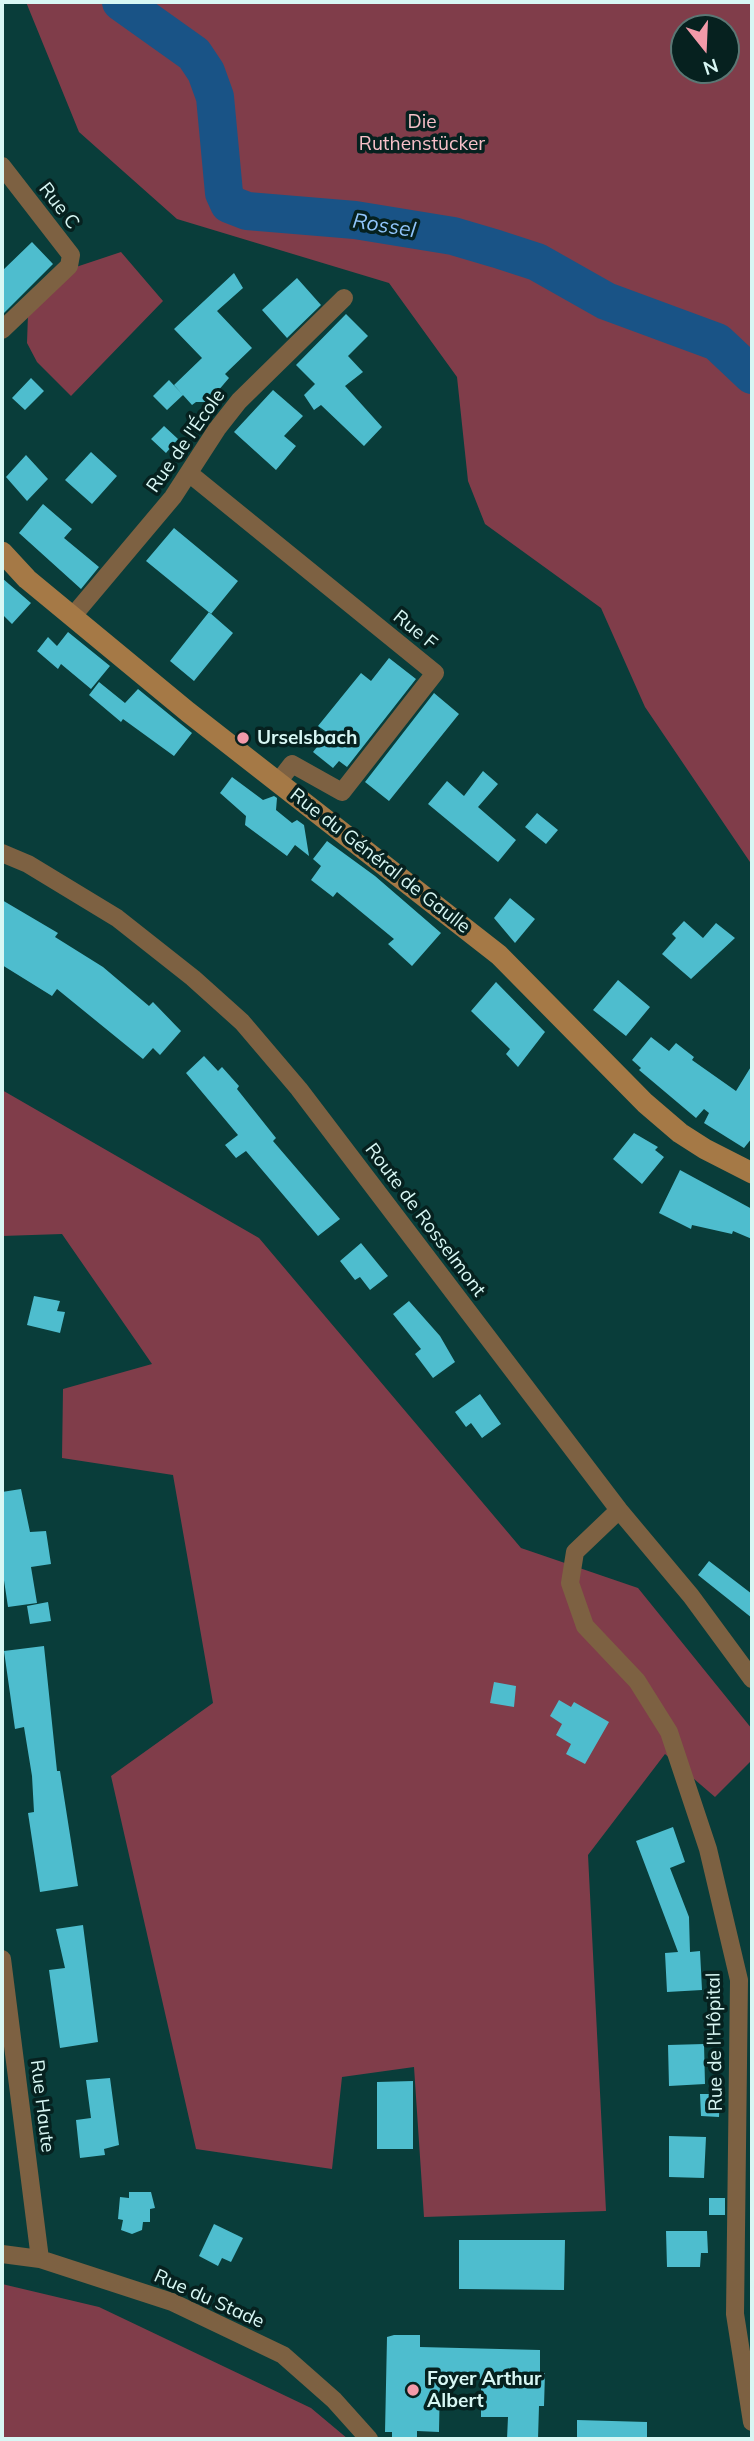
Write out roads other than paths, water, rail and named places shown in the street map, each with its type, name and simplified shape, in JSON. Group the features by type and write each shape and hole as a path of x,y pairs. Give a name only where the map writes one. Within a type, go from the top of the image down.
{"main road":[{"name":"Rue du Général de Gaulle","path":"2,552 27,579 72,617 499,955 645,1103 680,1133 752,1173"}],"street":[{"name":"Rue C","path":"2,166 71,255 69,266 2,330"},
{"name":"Rue de l'École","path":"72,617 190,474 217,429 239,401 344,298"},
{"name":"Rue F","path":"190,474 435,673 342,792 292,764 278,782"},
{"name":"Route de Rosselmont","path":"2,853 28,864 117,918 243,1022 299,1089 619,1510 691,1596 752,1679"},
{"name":"Rue de l'Hôpital","path":"619,1510 575,1552 570,1583 585,1626 637,1681 670,1732 708,1849 739,1980 735,2314 752,2422"},
{"name":"Rue Haute","path":"2,1959 40,2259"},
{"name":"Rue du Stade","path":"2,2254 40,2259 172,2302 283,2355 334,2400 369,2439"}],"waterway":[{"name":"Rossel","path":"121,2 194,54 206,72 215,97 224,193 229,204 247,211 355,220 453,236 537,262 606,301 717,342 752,375"}],"place":[{"name":"Urselsbach","path":"243,738"},
{"name":"Foyer Arthur Albert","path":"413,2390"}],"park label":[{"name":"Die Ruthenstücker","path":"422,133"}]}
